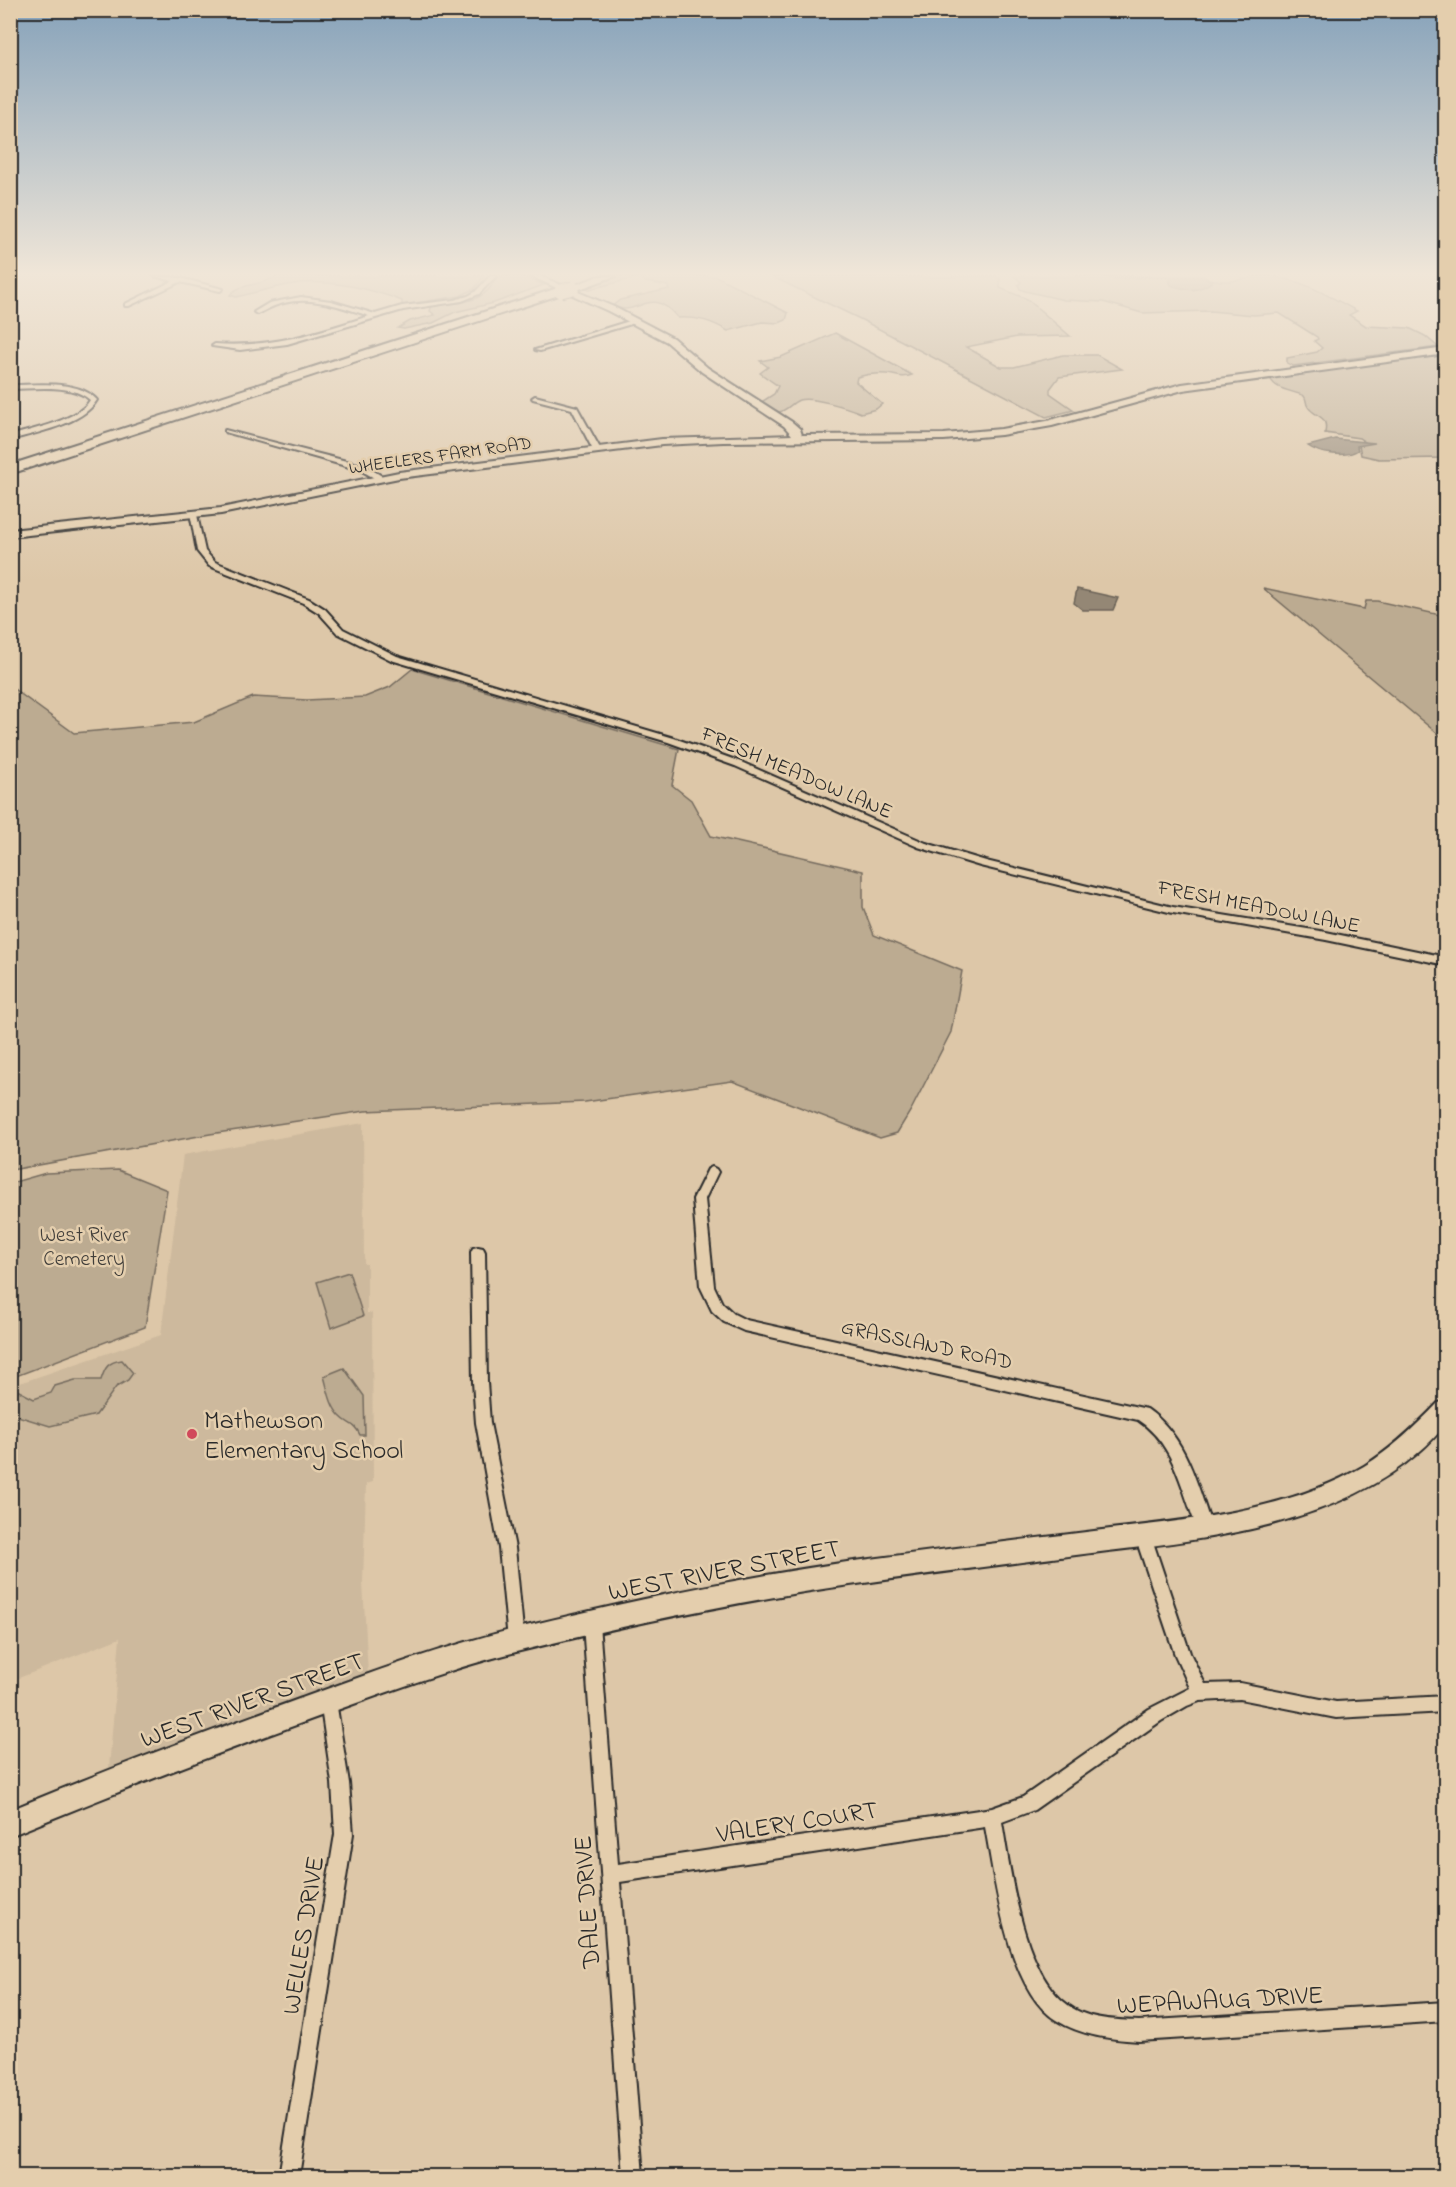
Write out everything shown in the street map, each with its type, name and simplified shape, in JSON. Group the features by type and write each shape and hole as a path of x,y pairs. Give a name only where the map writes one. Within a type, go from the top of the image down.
{"highway":[{"path":"10,462 277,378"},
{"path":"10,470 289,378"}],"main road":[{"path":"718,378 779,417 794,429 798,438"},
{"name":"WHEELERS FARM ROAD","path":"10,534 193,515 256,505 381,478 688,440 946,436 1001,432 1054,422 1182,387 1248,378"},
{"name":"WEST RIVER STREET","path":"10,1822 143,1769 396,1676 516,1640 841,1575 1143,1536 1267,1516 1346,1487 1411,1447 1446,1410"}],"street":[{"path":"10,387 76,390 89,394 94,400 92,407 81,414 10,438"},
{"path":"536,398 575,408 597,450"},
{"path":"227,431 363,468 381,478"},
{"name":"FRESH MEADOW LANE","path":"193,515 201,551 212,564 306,601 322,610 347,635 394,658 690,747 738,764 922,845 984,864 1173,910 1326,936 1446,961"},
{"name":"GRASSLAND ROAD","path":"712,1172 699,1199 706,1277 712,1302 729,1318 744,1325 1142,1414 1156,1423 1172,1443 1204,1527"},
{"path":"478,1252 480,1382 483,1423 507,1548 516,1640"},
{"path":"1143,1536 1184,1655 1200,1693"},
{"name":"DALE DRIVE","path":"591,1624 633,2176"},
{"path":"992,1817 1028,1804 1155,1715 1183,1699 1200,1693 1240,1691 1336,1710 1446,1704"},
{"name":"WELLES DRIVE","path":"289,2176 344,1834 344,1800 340,1766 328,1701"},
{"name":"VALERY COURT","path":"610,1875 992,1817"},
{"name":"WEPAWAUG DRIVE","path":"992,1817 1016,1941 1026,1968 1041,1994 1077,2023 1107,2031 1139,2031 1446,2011"}],"shaded area":[{"path":"1335,439 1375,443 1357,446 1358,450 1347,454 1333,454 1308,446"},
{"path":"1077,589 1118,598 1113,610 1083,610 1074,603"},
{"name":"Mathewson Elementary School","path":"363,1123 364,1264 367,1264 367,1313 372,1313 373,1482 366,1484 363,1583 368,1675 109,1768 120,1638 11,1681 11,1386 161,1335 183,1155"}],"green space":[{"path":"767,378 857,378 856,382 882,404 876,409 861,413 821,401 805,399 779,412 760,403 774,394 778,386"},
{"path":"972,378 1058,378 1050,389 1050,393 1074,410 1046,417"},
{"path":"1270,378 1445,378 1445,458 1379,459 1361,455 1359,445 1365,442 1359,438 1325,433 1325,422 1310,409 1304,396 1280,388"},
{"path":"1263,588 1364,609 1366,601 1377,601 1445,616 1445,740"},
{"path":"412,669 679,749 672,785 691,800 711,836 863,871 863,907 874,935 962,971 951,1032 897,1133 880,1138 732,1081 585,1102 365,1111 210,1134 11,1170 11,687 74,733 194,722 253,697 307,700 365,697 390,687"},
{"name":"West River Cemetery","path":"118,1170 167,1190 145,1327 11,1378 11,1183 46,1173"},
{"path":"349,1272 363,1316 331,1328 317,1282"},
{"path":"122,1360 133,1373 128,1380 116,1387 96,1415 50,1426 11,1414 11,1397 17,1390 34,1399 51,1393 55,1386 75,1380 101,1380 108,1366"},
{"path":"344,1368 364,1396 365,1435 360,1435 340,1416 330,1398 324,1376"}],"place":[{"name":"Mathewson Elementary School","path":"192,1434"}]}
